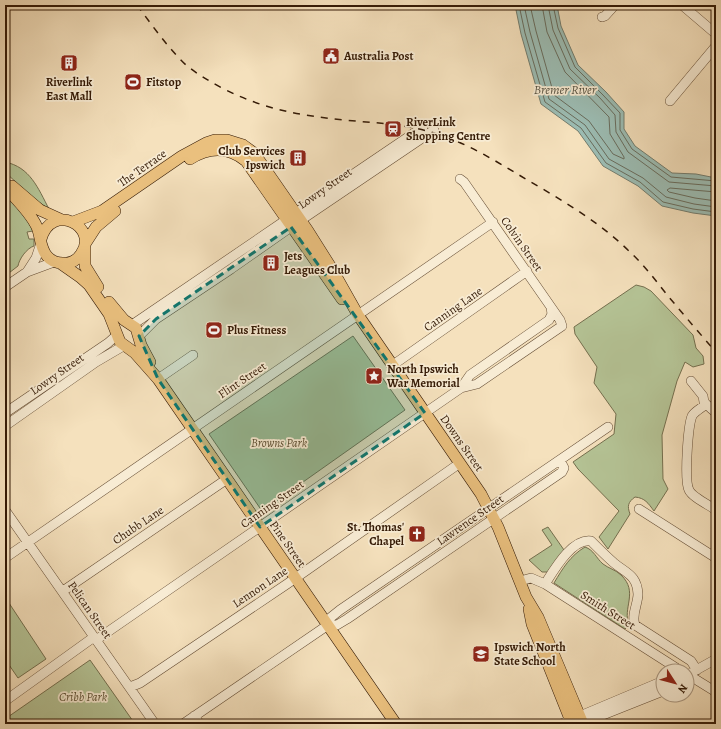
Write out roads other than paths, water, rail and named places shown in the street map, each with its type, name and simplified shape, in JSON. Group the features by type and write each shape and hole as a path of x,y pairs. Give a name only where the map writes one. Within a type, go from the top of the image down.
{"main road":[{"name":"The Terrace","path":"73,222 102,211 197,147 210,141 229,146"},
{"name":"Downs Street","path":"229,146 247,148 256,156 299,217 328,262 358,315 460,463 492,513 526,597 538,617 547,639 576,722"},
{"name":"Downs Street","path":"229,146 248,163 345,303 358,315"},
{"name":"The Terrace","path":"85,245 94,229 109,215 194,157 209,151 229,146"},
{"path":"5,180 40,210 62,220 73,222 82,231 85,245 85,266 118,314 136,328 139,336 125,345 120,342 109,314 91,288 80,277 46,255 38,228 31,217 5,187"},
{"name":"Lowry Street","path":"289,223 299,217"},
{"path":"41,241 43,232 48,227 54,222 62,220"},
{"path":"57,262 66,264 75,260 80,256 85,245"},
{"path":"117,335 123,329 131,325"},
{"name":"Pine Street","path":"139,336 158,379"},
{"name":"Pine Street","path":"125,345 137,354 158,379 396,724"}],"street":[{"path":"602,17 605,16 615,5"},
{"path":"682,5 716,34"},
{"path":"670,101 716,46"},
{"name":"Lowry Street","path":"299,217 424,127"},
{"name":"Lowry Street","path":"299,217 434,130"},
{"name":"Colvin Street","path":"460,179 464,182 493,222 551,307 562,326"},
{"name":"Flint Street","path":"5,558 493,222"},
{"name":"Lowry Street","path":"131,325 163,310 289,223"},
{"path":"27,272 36,258 41,241"},
{"path":"5,287 27,272 57,262"},
{"name":"Canning Lane","path":"393,365 527,272"},
{"name":"Canning Street","path":"5,701 461,388 470,375 549,320 552,314 551,307"},
{"name":"Lowry Street","path":"139,336 163,310"},
{"name":"Canning Street","path":"461,388 477,384 562,326"},
{"name":"Lowry Street","path":"5,426 92,359 117,335"},
{"name":"Lowry Street","path":"5,413 92,359 125,345"},
{"path":"158,379 193,354"},
{"path":"691,381 703,396 704,402 716,413"},
{"path":"706,404 692,416 688,434 688,488 693,495 716,510"},
{"name":"Lawrence Street","path":"183,724 328,625 337,625 381,596 560,460 608,427"},
{"name":"Lennon Lane","path":"130,687 140,683 295,578 460,463"},
{"name":"Chubb Lane","path":"63,590 227,479"},
{"path":"639,509 716,558"},
{"name":"Pelican Street","path":"5,510 63,590 155,724"},
{"name":"Lawrence Street","path":"328,625 330,618 374,586 492,513"},
{"path":"545,584 558,564 569,551 582,542 591,542 613,562 633,577 638,594 633,620 635,625 691,661 691,663"},
{"name":"Smith Street","path":"520,581 531,578 545,584 671,663"},
{"path":"374,586 381,596"},
{"path":"340,610 347,619"},
{"path":"695,671 716,659"},
{"name":"Smith Street","path":"695,678 716,692"},
{"path":"576,722 619,699 655,684"},
{"path":"576,722 655,695"},
{"path":"194,716 200,724"}],"water":[{"name":"Bremer River","path":"515,5 557,5 561,26 578,65 624,112 624,129 635,146 672,173 696,174 716,178 716,216 693,213 662,206 638,186 603,166 578,131 541,104 521,34"}],"railway":[{"path":"137,5 166,43 186,65 208,80 237,95 266,106 310,116 392,124 428,131 471,148 548,192 592,220 619,241 646,268 716,352"}],"place":[{"name":"Australia Post","path":"331,56"},
{"name":"Riverlink East Mall","path":"69,63"},
{"name":"Fitstop","path":"133,82"},
{"name":"RiverLink Shopping Centre","path":"393,129"},
{"name":"Club Services Ipswich","path":"298,158"},
{"name":"Jets Leagues Club","path":"271,263"},
{"name":"Plus Fitness","path":"214,330"},
{"name":"North Ipswich War Memorial","path":"374,376"},
{"name":"St. Thomas' Chapel","path":"417,534"},
{"name":"Ipswich North State School","path":"481,654"}],"park label":[{"name":"Browns Park","path":"279,443"},
{"name":"Cribb Park","path":"83,697"}]}
